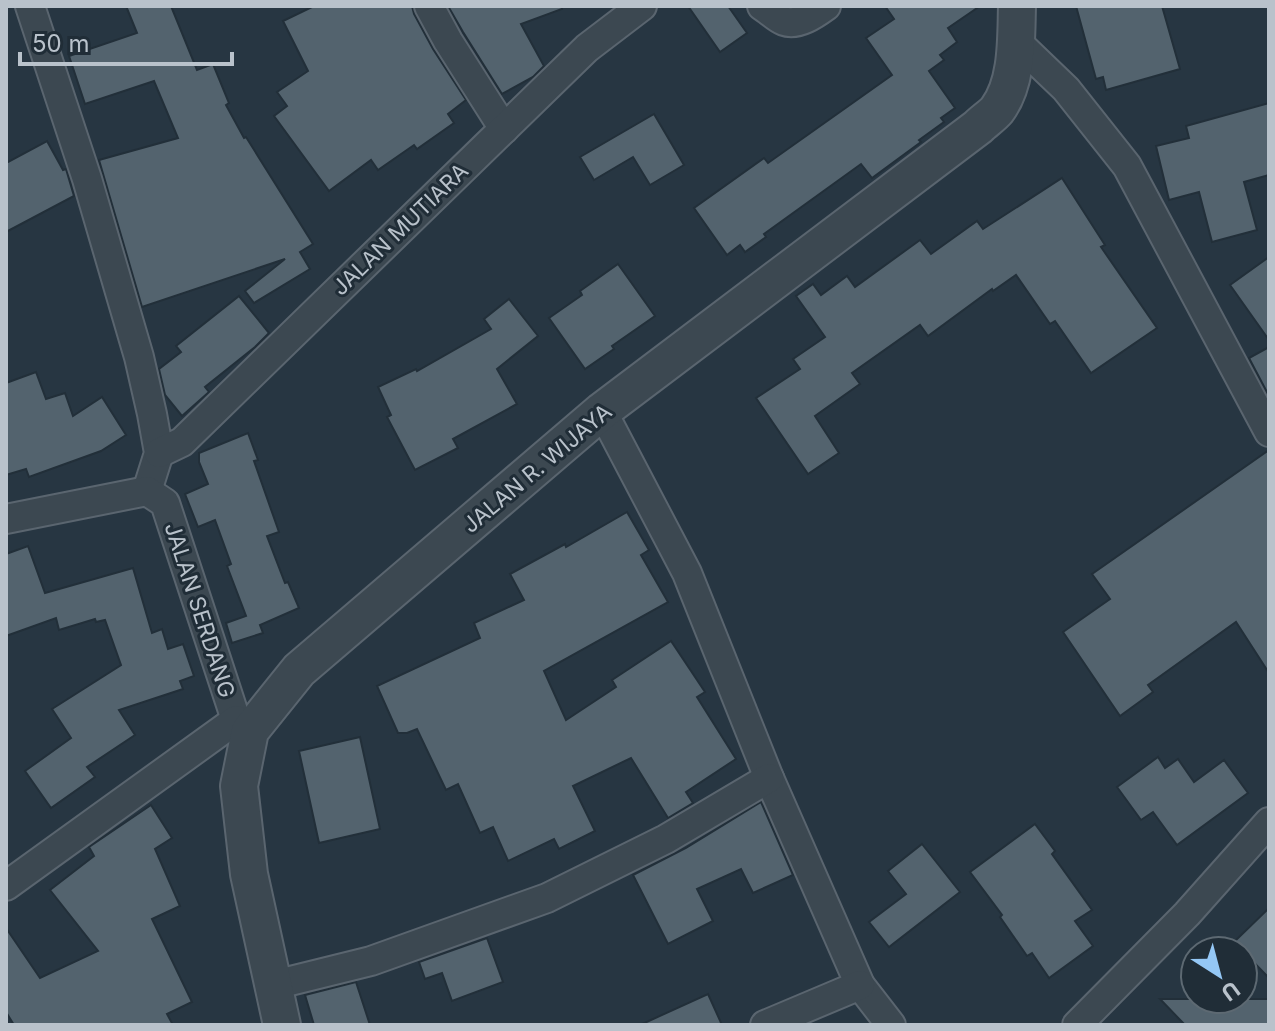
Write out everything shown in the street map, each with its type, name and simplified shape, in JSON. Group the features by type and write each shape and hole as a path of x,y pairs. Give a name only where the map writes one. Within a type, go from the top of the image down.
{"street":[{"path":"6,519 147,491 159,453 139,357 87,179 30,6"},
{"path":"429,6 504,129"},
{"name":"JALAN MUTIARA","path":"159,453 182,442 587,48 641,6"},
{"path":"762,6 786,22 801,21 826,6"},
{"name":"JALAN R. WIJAYA","path":"282,1025 249,874 239,786 243,726 299,670 602,411 998,109 1010,84 1017,6"},
{"path":"1016,41 1066,89 1127,166 1269,432"},
{"path":"602,411 687,573 769,778 860,985 891,1025"},
{"name":"JALAN SERDANG","path":"147,491 165,503 243,726"},
{"path":"6,886 55,849 243,726"},
{"path":"274,985 371,961 547,898 666,839 769,778"},
{"path":"1077,1025 1187,914 1269,822"},
{"path":"765,1025 860,985"}],"building":[{"path":"126,6 171,6 197,70 213,64 229,103 226,105 244,138 313,244 300,252 310,269 254,303 245,291 285,259 142,307 99,160 178,138 154,81 85,104 69,56 137,33"},
{"path":"314,6 412,6 433,49 466,100 448,114 454,123 417,149 414,145 378,170 371,160 329,191 274,116 287,106 277,92 308,71 283,21"},
{"path":"448,6 561,6 562,9 521,24 544,66 533,77 502,94"},
{"path":"688,6 728,6 747,33 720,52"},
{"path":"885,6 980,6 948,28 957,42 940,55 944,60 929,71 955,108 941,118 944,122 919,140 921,142 872,178 861,164 764,234 766,237 745,252 740,245 727,255 694,208 764,158 768,163 892,75 866,38 894,19"},
{"path":"1076,6 1162,6 1180,69 1106,90 1103,77 1096,79"},
{"path":"1269,103 1269,175 1244,182 1257,230 1212,242 1199,192 1169,200 1156,146 1189,138 1186,126"},
{"path":"654,114 684,165 650,185 633,157 594,180 580,157"},
{"path":"47,141 63,170 66,169 74,196 6,232 6,163"},
{"path":"1062,178 1105,245 1101,247 1157,328 1091,373 1055,321 1050,324 1016,275 928,336 920,325 852,373 860,384 815,416 839,453 808,474 756,398 800,369 793,359 825,337 796,296 813,284 821,295 847,276 855,287 920,240 931,254 977,221 983,229"},
{"path":"1269,257 1269,340 1230,285"},
{"path":"618,264 655,316 585,369 549,318"},
{"path":"239,296 269,333 205,387 209,392 182,416 165,395 159,369 181,352 176,346"},
{"path":"509,299 538,336 497,369 517,404 453,439 458,448 415,470 387,417 391,415 378,387 417,371 491,329 484,319"},
{"path":"1269,347 1269,396 1249,358"},
{"path":"36,372 46,399 65,393 73,416 102,397 126,435 101,451 29,477 26,469 6,475 6,383"},
{"path":"248,433 258,460 254,461 279,532 267,536 285,583 288,582 299,608 260,625 263,633 232,643 226,623 246,616 227,566 231,564 215,520 198,527 185,494 208,484 199,462 199,453"},
{"path":"1269,450 1269,673 1236,622 1148,685 1153,692 1120,716 1063,632 1110,599 1092,574"},
{"path":"627,512 649,550 641,555 668,602 544,671 566,720 616,687 612,680 671,641 705,692 697,697 736,759 686,792 693,803 668,818 631,758 573,786 595,831 559,849 554,839 508,861 493,827 480,833 458,784 446,790 417,729 398,733 377,686 480,638 474,623 524,600 510,574"},
{"path":"28,546 45,593 133,568 152,633 162,629 168,649 183,644 194,676 180,681 183,689 119,710 135,735 87,767 95,777 51,808 25,771 71,738 52,709 121,665 105,620 96,622 95,619 59,630 56,618 6,636 6,554"},
{"path":"360,737 380,829 319,843 299,751"},
{"path":"1158,757 1165,768 1178,759 1194,782 1224,760 1248,793 1177,845 1153,812 1141,820 1117,787"},
{"path":"761,802 793,875 753,893 741,869 697,889 713,921 668,944 633,875 686,848"},
{"path":"151,805 172,838 155,849 180,906 152,919 192,1002 167,1014 173,1025 14,1025 6,1012 6,928 40,978 98,951 50,890 94,856 89,847"},
{"path":"1035,824 1055,851 1052,854 1092,910 1075,921 1093,946 1049,978 1032,953 1027,956 970,872"},
{"path":"922,844 960,892 889,947 869,922 906,894 888,871"},
{"path":"1269,908 1269,978 1259,968 1259,935 1241,935"},
{"path":"487,938 503,982 452,1001 442,973 425,979 419,962"},
{"path":"356,982 370,1025 314,1025 305,995"},
{"path":"708,994 722,1025 640,1025"},
{"path":"1160,999 1179,999 1179,1015 1259,1015 1259,999 1269,999 1269,1025 1185,1025"}]}
